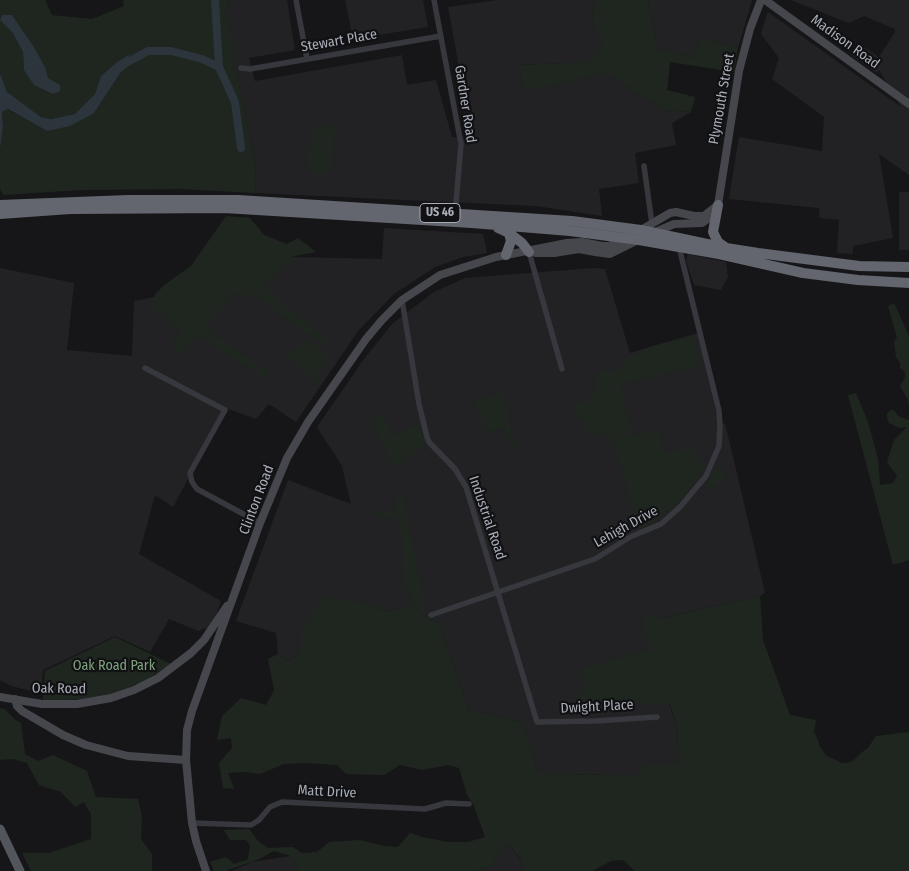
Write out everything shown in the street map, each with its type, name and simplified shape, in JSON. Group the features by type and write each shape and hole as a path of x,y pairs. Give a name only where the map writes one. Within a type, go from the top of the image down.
{"highway":[{"name":"US 46","path":"0,205 128,200 238,200 572,221 640,235 678,247 803,273 906,284"},
{"path":"718,205 713,232 718,242 726,248"},
{"name":"US 46","path":"0,214 70,209 245,209 472,223 570,231 624,238 640,235 652,228 726,248 859,266 909,267"},
{"path":"472,223 496,227 510,233 529,252"},
{"path":"506,255 511,241 510,233"}],"main road":[{"path":"0,829 20,871"}],"street":[{"path":"296,0 307,59"},
{"name":"Gardner Road","path":"435,0 461,144 455,214"},
{"name":"Plymouth Street","path":"718,205 739,71 750,29 761,0"},
{"name":"Madison Road","path":"765,0 909,104"},
{"name":"Stewart Place","path":"242,68 250,69 441,36"},
{"path":"644,166 652,228"},
{"path":"652,228 674,224 702,223 713,215 718,205"},
{"path":"652,228 670,213 676,212 704,216 718,205"},
{"path":"529,252 545,254 579,249 610,254 640,235"},
{"path":"529,252 574,242 609,246 624,238"},
{"name":"Lehigh Drive","path":"431,615 595,559 630,537 661,524 680,506 706,476 719,446 719,411 678,247"},
{"path":"529,252 562,369"},
{"name":"Clinton Road","path":"206,871 192,823 186,760 189,721 260,523 287,458 300,434 366,339 402,300 440,275 467,265 506,255 529,252"},
{"name":"Industrial Road","path":"402,300 419,404 427,438 455,469 462,480 537,722"},
{"path":"145,368 225,410 190,473 192,482 198,488 260,523"},
{"name":"Oak Road","path":"0,698 42,704 67,704 98,701 121,695 158,678 183,660 204,640 232,601"},
{"path":"204,640 210,636 218,639"},
{"name":"Oak Road","path":"0,692 15,699"},
{"path":"15,699 17,706 22,711 63,735 86,745 128,756 186,760"},
{"name":"Dwight Place","path":"537,722 595,722 657,717"},
{"name":"Matt Drive","path":"192,823 251,825 259,820 270,807 282,802 425,809 446,803 469,804"}],"shaded area":[{"path":"228,0 287,0 295,50 249,58 255,81 402,55 407,85 436,80 452,137 472,139 448,7 498,0 596,0 592,17 604,46 589,62 519,65 523,90 606,73 663,110 691,112 672,123 676,145 635,153 639,183 599,189 602,216 536,206 255,193 256,176 253,151 238,80 231,63 225,12 229,5"},
{"path":"345,0 423,0 428,27 353,39"},
{"path":"648,0 752,0 738,48 701,37 692,57 657,49"},
{"path":"791,0 909,0 909,175 879,154 893,238 853,246 853,254 837,253 839,220 820,218 819,208 729,199 739,137 822,151 824,117 772,79 779,58 761,34 768,12 901,107 879,70 876,73 850,54 864,47 879,57 895,29 864,16 849,23"},
{"path":"2,15 12,15 34,47 45,67 48,78 60,85 60,91 53,94 34,85 24,70 23,52 12,32 0,20"},
{"path":"130,54 123,69 94,113 70,126 47,131 8,109 2,112 3,127 0,150 0,73 7,92 41,117 51,119 75,114 95,94 101,76"},
{"path":"899,192 909,192 909,250 899,250"},
{"path":"384,228 483,234 487,253 463,257 435,267 394,294 358,331 296,422 269,404 256,419 226,408 173,507 155,495 139,554 221,601 212,627 199,631 169,619 150,652 115,636 43,670 41,693 11,686 0,680 0,268 74,283 67,350 132,356 134,301 155,297 202,333 235,290 289,257 382,259"},
{"path":"688,254 726,262 728,277 721,290 694,285 686,261"},
{"path":"594,268 605,269 630,353 698,333 719,425 725,423 765,593 760,596 643,622 677,728 679,760 674,764 639,775 538,774 523,723 492,714 469,711 439,623 418,613 413,606 386,611 372,605 301,631 301,652 289,662 278,654 276,633 236,621 288,480 351,504 342,466 317,427 364,359 393,323 434,292 465,278"},
{"path":"505,844 511,847 520,859 524,871 475,871 490,867"},
{"path":"291,856 299,871 232,871 252,862"}],"green space":[{"path":"0,0 45,0 52,15 92,19 124,6 123,0 228,0 229,5 225,12 236,59 232,63 238,80 253,151 256,176 255,193 183,189 81,190 3,195 0,189 2,112 7,109 47,131 94,113 123,69 129,55 117,62 101,76 95,94 75,114 51,119 41,117 7,92 0,73 0,20 12,32 23,52 24,70 47,78 45,67 34,47 12,15 2,15 0,19"},
{"path":"596,0 648,0 657,49 692,57 701,37 738,48 734,72 670,62 667,90 695,97 691,112 663,110 606,73 523,91 519,65 589,62 603,46 592,17"},
{"path":"335,124 332,166 324,174 309,174 306,150 312,148 310,131"},
{"path":"226,216 250,218 264,235 287,244 298,238 316,252 290,257 293,267 284,265 264,287 330,343 327,347 257,297 234,293 206,328 269,372 267,379 199,337 193,339 180,356 171,341 182,332 152,306 155,294 191,266"},
{"path":"894,303 909,336 909,406 908,400 900,386 905,377 905,372 900,368 900,363 896,357 894,341 897,338 888,306"},
{"path":"693,336 701,365 621,384 623,400 633,436 659,430 664,453 690,448 706,465 696,481 674,507 653,523 639,529 614,442 607,435 588,431 582,418 577,419 571,405 586,401 597,389 596,373 603,369 611,372 639,352 652,346"},
{"path":"308,339 331,357 326,359 318,374 320,385 286,356"},
{"path":"503,388 516,448 511,448 504,428 486,432 475,399 498,394"},
{"path":"856,393 868,422 878,459 880,485 893,483 897,476 887,462 894,440 907,427 899,428 889,423 887,414 894,410 898,416 909,420 909,560 893,565 848,395"},
{"path":"383,413 392,436 417,424 426,443 399,465 391,465 385,447 369,420"},
{"path":"719,467 725,469 723,471 724,482 713,486 713,490 708,491 707,483"},
{"path":"403,495 425,609 422,615 439,623 469,711 492,714 523,723 538,774 639,775 642,765 674,764 679,760 677,728 670,704 622,703 600,705 569,712 586,685 579,669 651,649 642,623 644,616 662,618 760,596 763,640 790,715 816,720 814,731 819,746 827,756 842,763 847,763 853,761 868,748 876,736 909,732 909,871 635,871 623,860 611,861 592,871 524,871 520,858 506,844 490,867 475,871 299,871 291,856 274,851 257,860 225,871 214,871 210,862 226,857 234,864 248,859 250,845 246,840 230,840 224,830 249,829 258,841 268,848 293,847 302,853 317,852 329,842 360,840 384,846 398,847 410,833 448,842 468,842 485,837 474,806 467,795 459,768 448,765 422,770 400,765 384,775 346,774 337,765 284,764 260,774 246,772 228,773 234,789 223,788 219,763 232,748 231,738 217,740 222,716 241,698 266,705 274,690 268,659 278,654 289,662 301,652 301,631 323,596 372,605 386,611 413,606 415,602 404,584 401,526 395,520 369,513 396,511 397,496"},
{"name":"Oak Road Park","path":"115,637 171,664 146,680 109,695 86,699 43,701 45,671"},
{"path":"0,708 5,709 14,719 21,723 25,754 38,761 53,755 87,771 96,797 138,799 142,817 141,839 152,854 152,871 31,871 22,853 49,853 91,839 91,814 84,802 75,807 61,792 39,785 27,763 13,759 0,760"}],"waterway":[{"path":"118,69 148,51 171,51 202,59 219,67 215,0"},
{"path":"219,67 235,102 241,148"}]}
